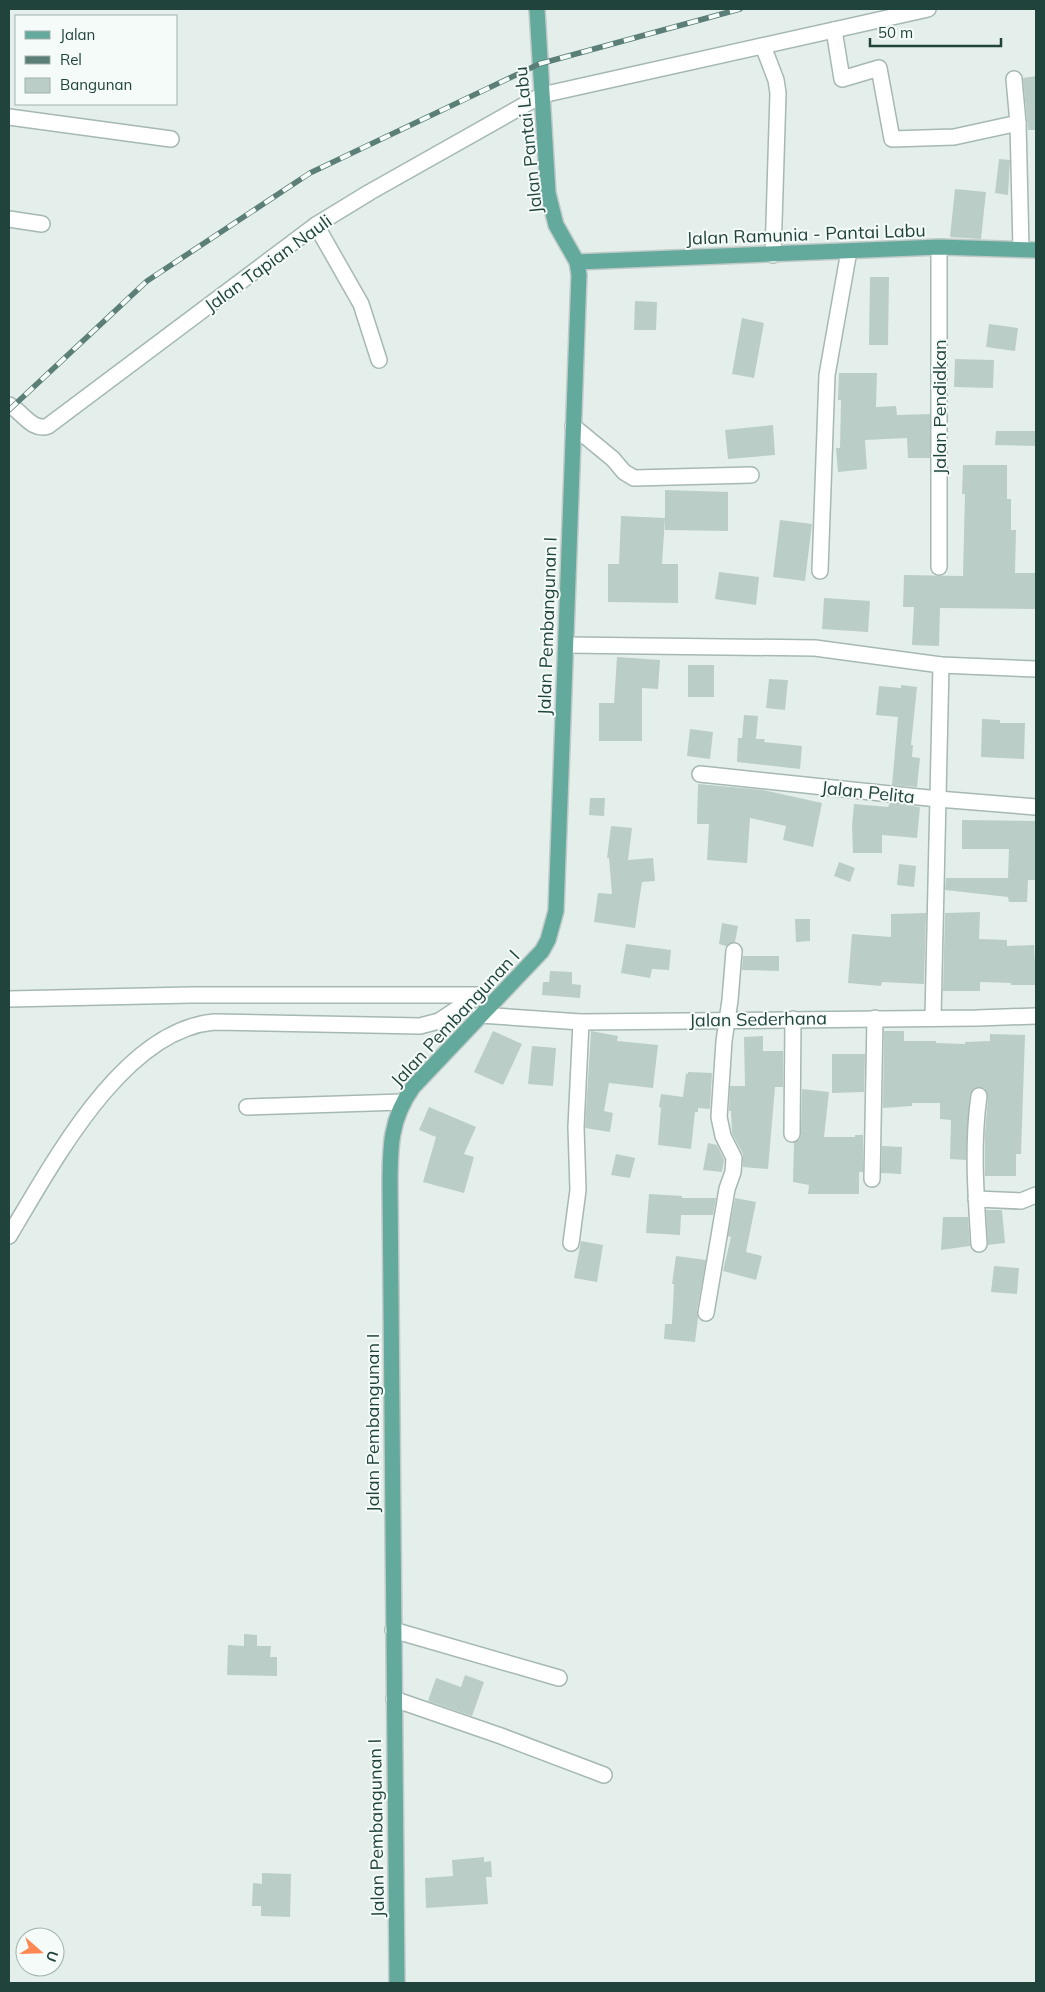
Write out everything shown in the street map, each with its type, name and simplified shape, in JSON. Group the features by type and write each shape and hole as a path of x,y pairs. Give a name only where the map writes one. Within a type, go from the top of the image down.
{"main road":[{"name":"Jalan Pantai Labu","path":"537,9 548,193 556,225 577,262"},
{"name":"Jalan Ramunia - Pantai Labu","path":"577,262 940,247 1036,250"},
{"name":"Jalan Pembangunan I","path":"397,1983 390,1162 392,1134 402,1102 413,1087 542,951 548,940 556,911 579,297 577,262"}],"street":[{"name":"Jalan Tapian Nauli","path":"9,405 34,425 43,428 48,426 316,225 370,192 542,96 928,9"},
{"path":"834,30 842,79 879,68 892,139 942,138 1018,123"},
{"path":"764,46 776,80 778,93 773,254"},
{"path":"1014,78 1018,123 1020,249"},
{"path":"9,117 171,139"},
{"path":"9,220 42,224"},
{"path":"316,225 361,304 378,360"},
{"name":"Jalan Pendidkan","path":"940,247 940,567"},
{"path":"820,571 827,375 849,251"},
{"path":"573,426 613,459 624,472 634,478 751,475"},
{"path":"566,645 815,648 941,665 1036,669"},
{"path":"932,1017 941,665"},
{"name":"Jalan Pelita","path":"700,774 938,799 1036,807"},
{"path":"706,1313 727,1189 733,1172 734,1158 723,1136 719,1117 734,951"},
{"path":"9,999 191,995 501,994"},
{"path":"9,1236 64,1147 100,1095 146,1052 179,1031 190,1026 214,1022 420,1026 439,1021 478,995"},
{"name":"Jalan Sederhana","path":"480,1015 581,1022 1036,1016"},
{"path":"872,1179 875,1018"},
{"path":"792,1134 793,1019"},
{"path":"571,1243 578,1190 576,1127 581,1022"},
{"path":"979,1096 977,1111 976,1199 979,1244"},
{"path":"247,1107 402,1102"},
{"path":"976,1199 1021,1200 1036,1196"},
{"path":"393,1630 559,1678"},
{"path":"394,1699 501,1736 604,1776"}],"building":[{"path":"1036,76 1036,130 1028,130 1023,78"},
{"path":"999,159 1010,160 1008,195 995,193"},
{"path":"955,189 986,192 981,239 950,237"},
{"path":"870,277 889,277 888,345 869,345"},
{"path":"635,301 657,302 656,330 634,330"},
{"path":"742,318 764,323 754,378 732,374"},
{"path":"989,324 1018,328 1015,351 986,347"},
{"path":"955,359 994,360 993,388 954,387"},
{"path":"839,373 877,373 876,407 896,406 897,415 930,414 930,458 908,458 907,438 865,440 867,469 838,472 836,448 840,448 841,400 838,400"},
{"path":"773,425 775,455 728,459 725,430"},
{"path":"996,431 1036,431 1036,446 995,445"},
{"path":"963,465 1007,465 1007,499 1011,499 1011,530 1016,530 1015,573 1036,573 1036,609 940,608 939,646 912,645 914,607 903,607 904,575 963,576 965,494 962,494"},
{"path":"665,490 728,492 728,531 665,530"},
{"path":"621,516 665,518 662,564 678,564 678,603 608,602 608,564 619,564"},
{"path":"780,520 812,524 805,581 773,577"},
{"path":"719,572 759,577 756,605 715,599"},
{"path":"824,598 870,601 868,632 822,629"},
{"path":"617,657 660,660 658,689 642,688 642,741 599,741 599,703 614,703"},
{"path":"688,665 714,665 714,697 688,697"},
{"path":"769,679 788,680 785,710 766,708"},
{"path":"901,685 917,687 911,745 913,745 912,757 920,758 917,787 892,785 898,717 876,715 879,686 901,688"},
{"path":"744,715 758,716 756,739 765,739 764,742 802,746 800,769 737,762 738,738 742,738"},
{"path":"982,719 1000,720 1000,723 1025,723 1024,759 981,757"},
{"path":"690,729 713,732 710,759 687,756"},
{"path":"698,784 763,790 822,803 813,847 783,840 786,826 750,818 747,863 707,860 709,824 697,824"},
{"path":"590,798 605,798 604,816 589,815"},
{"path":"890,803 920,807 917,838 882,835 882,853 853,853 852,826 854,804 888,807"},
{"path":"962,820 1036,821 1036,880 1028,880 1027,902 1009,902 1008,897 945,890 946,878 1008,878 1009,849 962,849"},
{"path":"611,826 632,828 628,860 653,858 655,881 642,882 635,928 594,922 598,893 612,894 609,858 607,858"},
{"path":"839,862 855,868 850,882 834,876"},
{"path":"899,864 916,866 914,887 897,885"},
{"path":"980,912 979,939 1007,940 1007,946 1034,945 1036,985 980,982 980,991 943,991 945,913"},
{"path":"926,913 924,984 882,982 881,986 848,983 852,934 891,937 891,914"},
{"path":"795,919 810,919 810,941 796,942"},
{"path":"722,923 738,926 735,942 726,946 719,944"},
{"path":"626,944 671,950 669,970 652,969 650,978 621,973"},
{"path":"743,956 779,956 779,971 742,970"},
{"path":"550,971 572,972 572,984 581,985 580,998 542,995 543,982 549,982"},
{"path":"493,1031 522,1044 503,1085 474,1072"},
{"path":"591,1031 618,1036 617,1041 658,1045 653,1088 609,1083 604,1111 613,1113 610,1132 585,1128"},
{"path":"884,1031 904,1031 904,1041 936,1041 936,1043 965,1044 965,1042 990,1041 990,1034 1025,1035 1021,1154 1016,1154 1016,1176 985,1176 985,1133 988,1097 984,1088 975,1088 970,1095 966,1160 950,1159 951,1120 940,1119 940,1103 912,1103 912,1106 883,1108"},
{"path":"763,1036 763,1051 783,1051 783,1087 775,1087 768,1169 743,1167 743,1154 732,1133 731,1111 729,1111 730,1086 745,1086 744,1037"},
{"path":"532,1046 556,1048 553,1086 528,1084"},
{"path":"832,1054 865,1054 864,1092 832,1093"},
{"path":"688,1072 712,1073 710,1109 698,1108 698,1112 695,1112 691,1149 658,1145 661,1094 683,1097 686,1073 688,1074"},
{"path":"802,1089 829,1092 824,1137 855,1137 855,1135 863,1135 863,1172 859,1172 859,1194 808,1194 809,1185 793,1182 794,1143 800,1139 801,1134"},
{"path":"429,1107 476,1127 464,1154 474,1157 464,1193 423,1182 436,1137 419,1130"},
{"path":"708,1143 717,1145 724,1160 722,1172 703,1170"},
{"path":"882,1146 902,1147 901,1174 881,1173"},
{"path":"616,1154 635,1158 630,1178 611,1175"},
{"path":"649,1194 682,1196 682,1198 716,1198 713,1215 681,1215 680,1235 646,1233"},
{"path":"735,1198 756,1202 746,1252 762,1256 756,1280 723,1271 731,1237 728,1236"},
{"path":"986,1210 1002,1210 1005,1243 988,1245"},
{"path":"943,1217 968,1217 970,1246 941,1250"},
{"path":"581,1241 603,1245 597,1282 574,1278"},
{"path":"676,1256 706,1260 697,1311 695,1342 664,1339 665,1324 672,1324 674,1284 672,1284"},
{"path":"994,1266 1019,1268 1017,1294 991,1292"},
{"path":"244,1634 257,1635 257,1646 271,1646 270,1657 277,1657 277,1676 227,1675 228,1645 244,1646"},
{"path":"465,1675 484,1682 472,1716 428,1701 436,1678 461,1687"},
{"path":"484,1857 484,1862 491,1861 492,1877 486,1877 488,1904 426,1908 425,1878 453,1876 452,1860"},
{"path":"262,1873 291,1874 290,1917 261,1916 261,1906 252,1906 253,1883 262,1884"}],"railway":[{"path":"9,410 147,281 310,173 539,64 740,9"}]}
